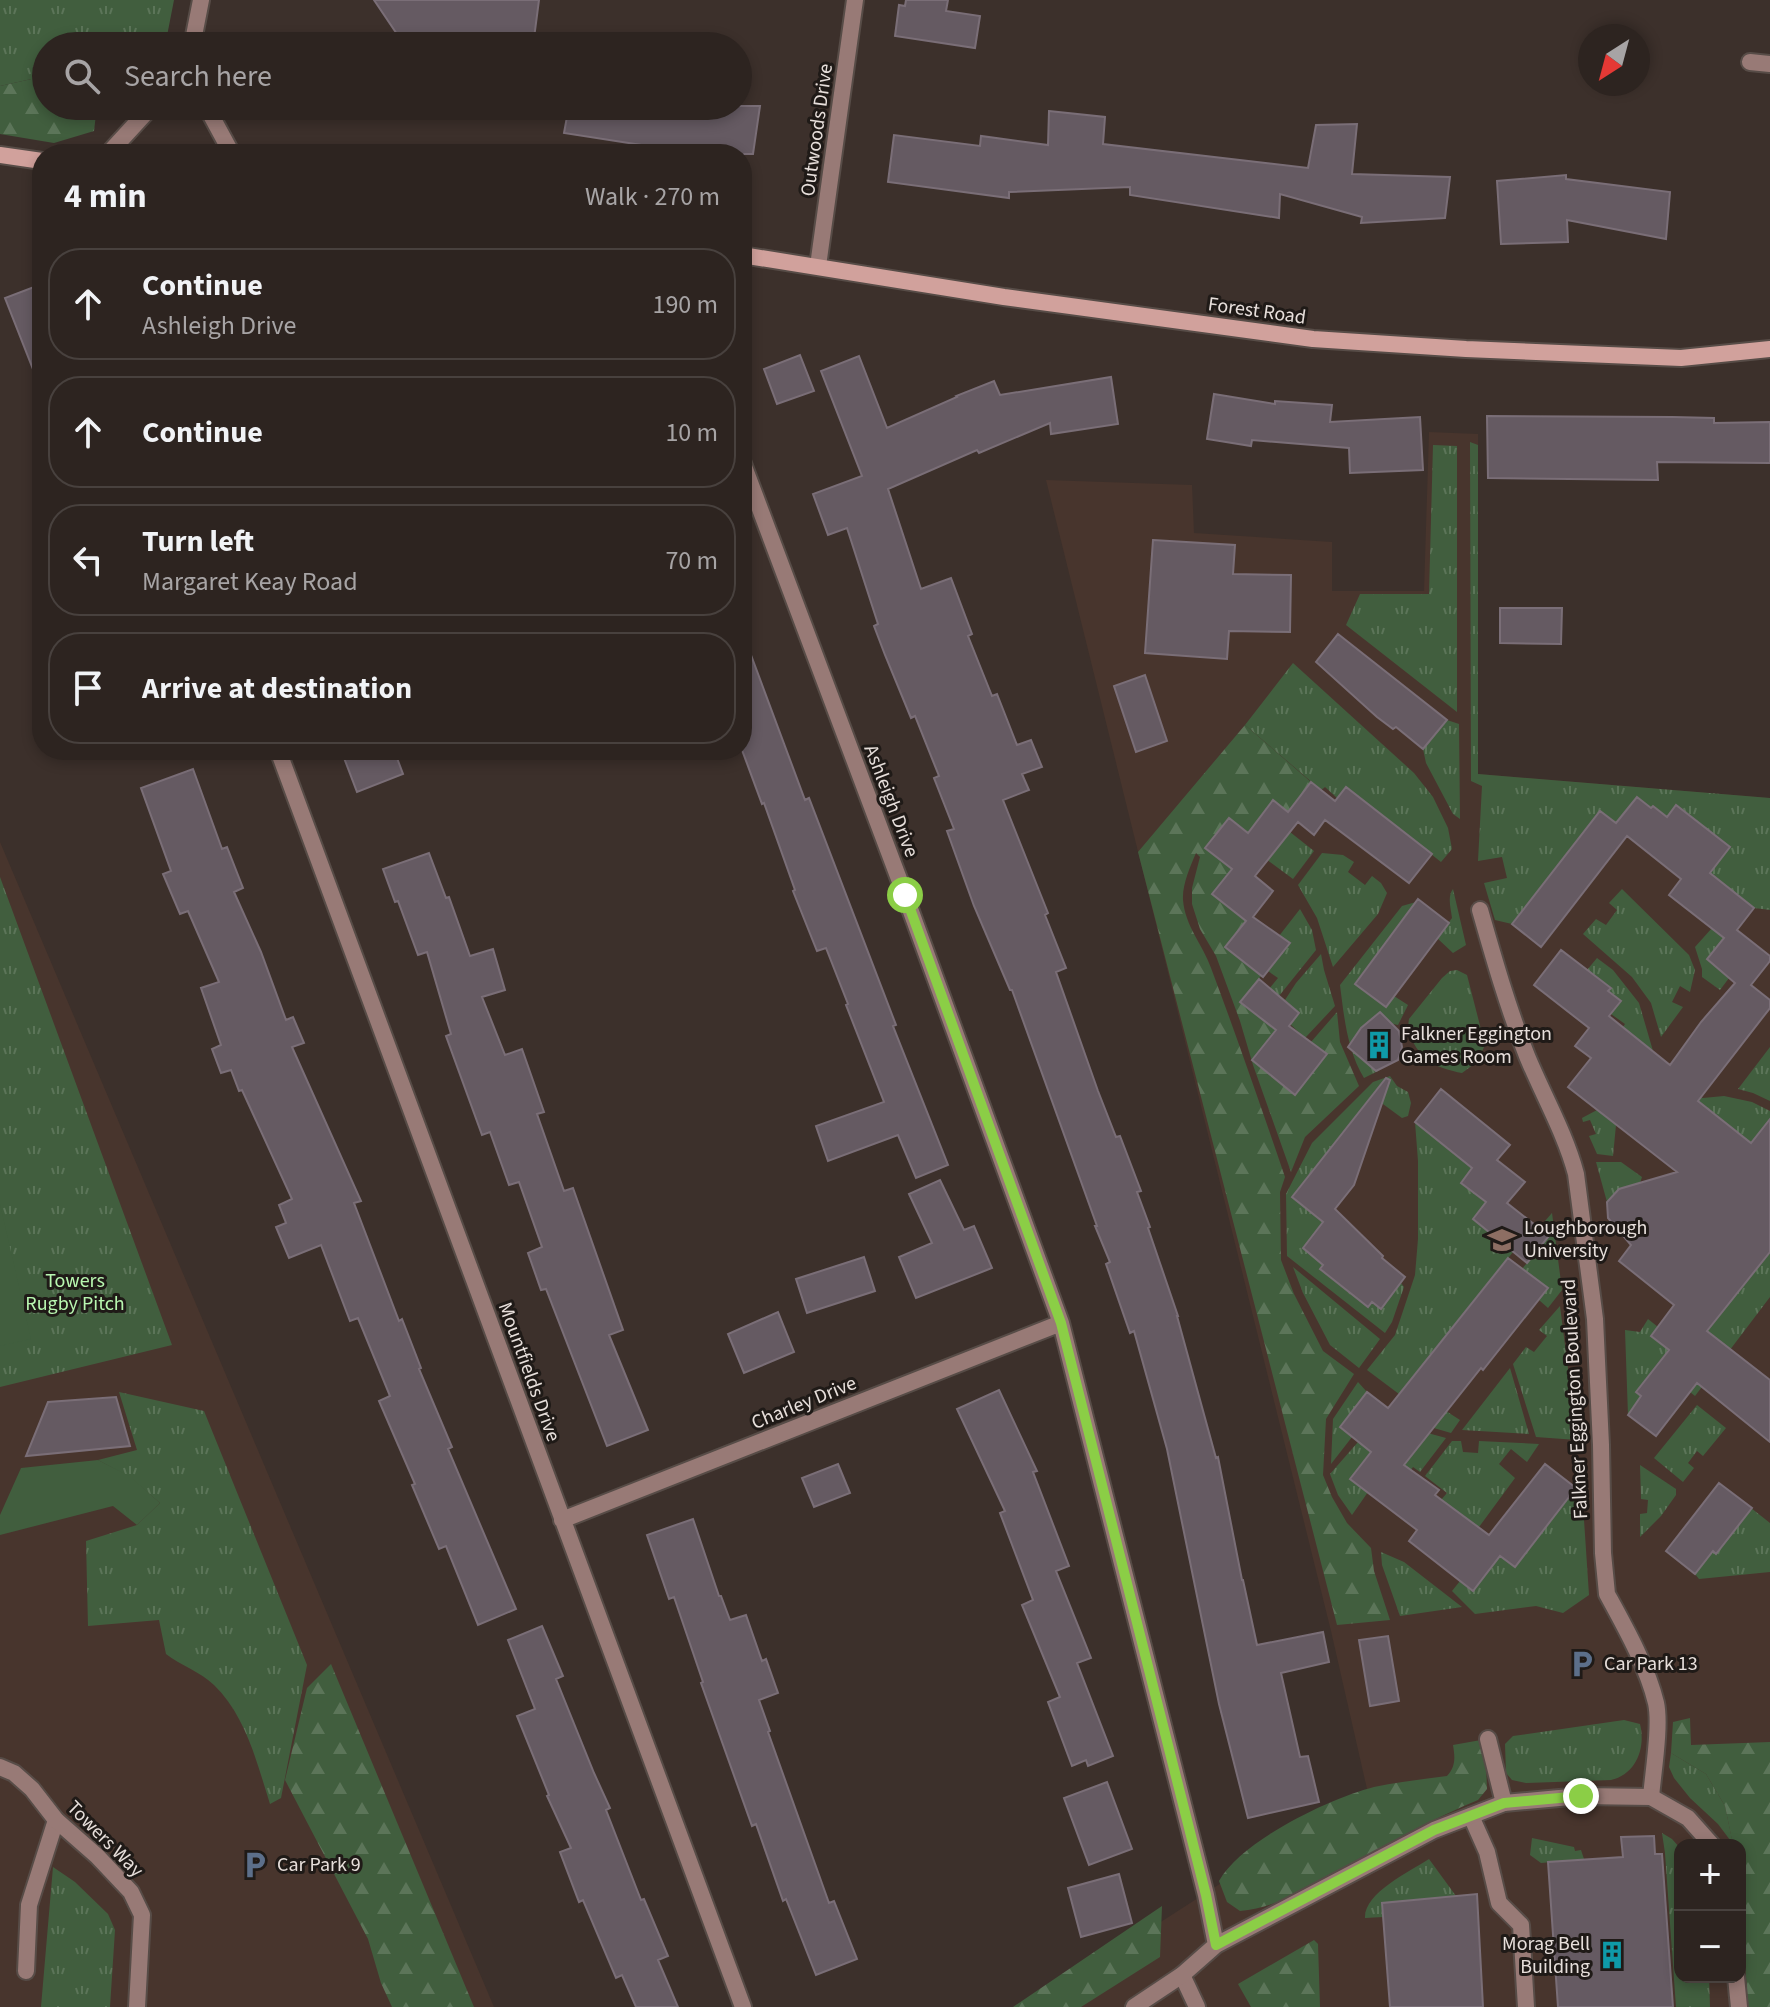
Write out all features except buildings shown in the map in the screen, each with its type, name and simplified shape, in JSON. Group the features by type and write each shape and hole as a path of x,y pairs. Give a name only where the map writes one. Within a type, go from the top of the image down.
{"street":[{"path":"195,32 201,0"},
{"name":"Outwoods Drive","path":"818,266 855,0"},
{"path":"1750,62 1770,64"},
{"path":"117,144 139,120"},
{"path":"214,120 227,144"},
{"path":"0,155 32,160"},
{"name":"Forest Road","path":"752,256 1004,297 1313,339 1681,358 1770,349"},
{"name":"Ashleigh Drive","path":"752,488 1061,1323 1216,1945"},
{"name":"Mountfields Drive","path":"282,760 743,2007"},
{"name":"Falkner Eggington Boulevard","path":"1480,910 1498,975 1522,1042 1571,1154 1576,1174 1595,1319 1606,1587 1633,1643 1656,1705 1651,1797"},
{"name":"Charley Drive","path":"562,1520 1061,1323"},
{"path":"1488,1739 1504,1803"},
{"name":"Towers Way","path":"0,1767 14,1773 32,1789 56,1820 97,1856 131,1892 142,1915 137,2007"},
{"path":"1134,2007 1182,1975 1216,1945 1434,1830 1504,1803 1581,1796 1651,1797 1688,1818 1707,1839"},
{"path":"1471,1816 1487,1852 1499,1903 1521,1925 1526,2007"},
{"path":"26,1971 29,1905 56,1820"},
{"path":"1182,1975 1197,2007"},
{"path":"1737,1983 1739,2007"}],"shaded area":[{"name":"Loughborough University","path":"1429,432 1478,434 1478,774 1770,798 1770,2007 1029,2007 1367,1789 1331,1631 1046,480 1192,485 1194,533 1332,542 1332,591 1424,591"},
{"path":"0,842 494,2007 0,2007"}],"green space":[{"path":"0,0 174,0 168,32 32,32 32,79 0,86"},
{"path":"32,79 32,120 95,120 94,131 54,143 0,134 0,86"},
{"path":"1470,442 1478,445 1478,774 1770,798 1770,910 1754,908 1710,873 1730,847 1677,805 1667,817 1637,797 1616,823 1600,811 1512,924 1495,920 1484,883 1507,878 1502,857 1478,861 1482,786 1471,781"},
{"path":"1433,445 1457,446 1457,712 1346,625 1360,594 1429,594"},
{"path":"1293,663 1414,773 1433,797 1448,828 1452,849 1441,862 1347,787 1337,798 1325,787 1321,790 1245,725"},
{"path":"1447,720 1459,724 1460,819 1453,814 1426,763 1423,749"},
{"path":"1245,725 1311,782 1288,812 1273,801 1248,833 1229,818 1205,848 1232,869 1212,894 1246,921 1225,947 1261,976 1240,1002 1276,1030 1252,1060 1295,1094 1327,1054 1311,1042 1337,1012 1340,1042 1359,1086 1305,1137 1291,1172 1253,1065 1240,1021 1216,956 1200,929 1192,904 1192,888 1200,857 1196,853 1184,888 1184,909 1211,968 1285,1177 1280,1192 1281,1260 1294,1294 1323,1351 1354,1374 1326,1419 1323,1475 1347,1523 1371,1548 1374,1571 1390,1620 1337,1625 1138,852"},
{"path":"1290,832 1314,851 1293,879 1251,848 1259,838 1275,851"},
{"path":"1322,853 1343,855 1354,862 1348,872 1365,885 1372,876 1387,893 1378,914 1333,967 1317,918 1298,885"},
{"name":"Towers Rugby Pitch","path":"0,877 172,1345 0,1387"},
{"path":"1453,889 1466,945 1453,953 1437,938 1452,918 1450,899"},
{"path":"1622,889 1689,955 1695,970 1690,992 1680,986 1672,1002 1683,1007 1661,1037 1651,1003 1632,977 1583,934 1596,919 1606,925 1617,910 1609,903"},
{"path":"1416,902 1355,983 1386,1007 1394,996 1408,1005 1398,1025 1371,1022 1357,1034 1359,1055 1377,1067 1378,1071 1364,1078 1350,1044 1340,985 1402,906"},
{"path":"1300,909 1312,930 1316,950 1279,996 1269,989 1278,978 1268,971 1289,944 1279,936"},
{"path":"1712,928 1724,938 1707,959 1729,978 1720,990 1702,977 1695,947"},
{"path":"1321,954 1335,1006 1305,1038 1290,1024 1299,1013 1285,1000"},
{"path":"1597,958 1613,970 1639,1003 1658,1068 1679,1089 1703,1098 1724,1096 1752,1102 1770,1111 1770,1142 1747,1148 1713,1133 1623,1027 1625,1024 1611,1014 1621,1001 1587,970"},
{"path":"1457,970 1467,975 1485,1045 1477,1062 1462,1073 1426,1059 1413,1041 1408,1024 1442,978 1450,971"},
{"path":"1770,1047 1770,1101 1738,1089"},
{"path":"1390,1076 1397,1086 1408,1092 1411,1103 1408,1116 1402,1118 1372,1096 1292,1197 1323,1222 1323,1265 1320,1269 1333,1280 1381,1309 1401,1283 1404,1287 1385,1333 1287,1256 1286,1194 1312,1143 1373,1082"},
{"path":"1597,1110 1616,1125 1613,1156 1597,1154 1589,1136 1596,1134 1590,1120 1583,1122 1582,1118"},
{"path":"1415,1122 1472,1168 1461,1183 1486,1203 1473,1219 1513,1252 1404,1388 1460,1420 1451,1433 1427,1426 1399,1394 1367,1370 1395,1335 1415,1275 1418,1161"},
{"path":"1596,1162 1621,1162 1642,1177 1640,1183 1619,1189 1607,1202"},
{"path":"0,1204 31,1339 0,1346"},
{"path":"1552,1213 1562,1290 1548,1308 1539,1300 1548,1288 1522,1269 1548,1237 1538,1229"},
{"path":"1770,1252 1770,1297 1695,1396 1690,1392 1704,1374 1685,1358"},
{"path":"1293,1267 1380,1339 1359,1368 1330,1345"},
{"path":"1560,1306 1577,1440 1536,1437 1513,1364 1526,1347 1534,1352 1547,1336 1539,1330"},
{"path":"1648,1319 1658,1327 1651,1336 1674,1355 1637,1392 1641,1396 1628,1415 1625,1330 1640,1332"},
{"path":"1510,1368 1529,1434 1462,1430"},
{"path":"1358,1382 1367,1392 1340,1427 1352,1437 1331,1464 1333,1419"},
{"path":"119,1392 204,1411 307,1665 281,1798 270,1804 249,1741 234,1711 209,1680 166,1654 159,1620 88,1626 86,1541 137,1525 160,1503 131,1478 98,1460 137,1450"},
{"path":"1697,1405 1726,1428 1703,1456 1697,1451 1688,1463 1694,1468 1683,1482 1654,1458"},
{"path":"1424,1432 1446,1438 1420,1472 1413,1467 1408,1474 1402,1469 1406,1462 1389,1448"},
{"path":"1452,1441 1461,1441 1463,1452 1478,1453 1479,1441 1539,1444 1527,1462 1511,1449 1499,1464 1515,1478 1479,1527 1498,1543 1441,1500 1447,1493 1425,1476"},
{"path":"1358,1442 1372,1451 1368,1492 1352,1515 1338,1495 1330,1474"},
{"path":"98,1460 131,1477 160,1503 137,1525 113,1506 0,1535 0,1515 21,1468"},
{"path":"1640,1465 1676,1489 1676,1495 1640,1537 1640,1514 1647,1513 1648,1500 1641,1499"},
{"path":"1576,1488 1582,1490 1589,1595 1563,1613 1536,1606 1475,1614 1452,1591 1460,1581 1473,1591 1500,1556 1515,1567"},
{"path":"1746,1504 1770,1523 1770,1572 1699,1579 1695,1574 1739,1525"},
{"path":"1381,1552 1404,1562 1462,1607 1400,1616 1382,1565"},
{"path":"331,1664 474,2007 392,2007 368,1939 285,1780 307,1688"},
{"path":"1690,1718 1691,1745 1770,1742 1770,2007 1748,2007 1746,1839 1732,1839 1725,1806 1706,1774 1671,1753 1673,1722"},
{"path":"1624,1720 1640,1724 1642,1742 1633,1766 1620,1777 1611,1780 1526,1783 1512,1780 1506,1773 1505,1744 1513,1736"},
{"path":"1481,1740 1487,1789 1478,1800 1418,1828 1287,1898 1240,1911 1227,1902 1219,1881 1246,1851 1266,1837 1311,1811 1356,1793 1383,1785 1447,1776 1454,1761 1453,1745"},
{"path":"1671,1753 1706,1774 1725,1806 1732,1839 1690,1798 1669,1767"},
{"path":"1662,1833 1674,1841 1674,1979"},
{"path":"1532,1838 1574,1847 1575,1851 1581,1850 1584,1859 1541,1863 1530,1855"},
{"path":"1429,1859 1456,1896 1383,1903 1383,1917 1365,1918 1372,1900 1380,1892"},
{"path":"53,1867 75,1882 108,1914 115,1930 110,2007 41,2007"},
{"path":"1162,1906 1160,1957 1081,2007 1013,2007"},
{"path":"1314,1940 1318,1944 1320,2007 1251,2007 1238,1984"},
{"path":"1674,1983 1709,1983 1710,2007 1676,2007"}],"place":[{"name":"Falkner Eggington Games Room","path":"1379,1045"},
{"name":"Loughborough University","path":"1502,1240"},
{"name":"Car Park 13","path":"1582,1664"},
{"name":"Car Park 9","path":"255,1865"},
{"name":"Morag Bell Building","path":"1612,1955"}],"route":[{"path":"905,895 1061,1323 1216,1945 1434,1830 1504,1803 1581,1796"}]}
